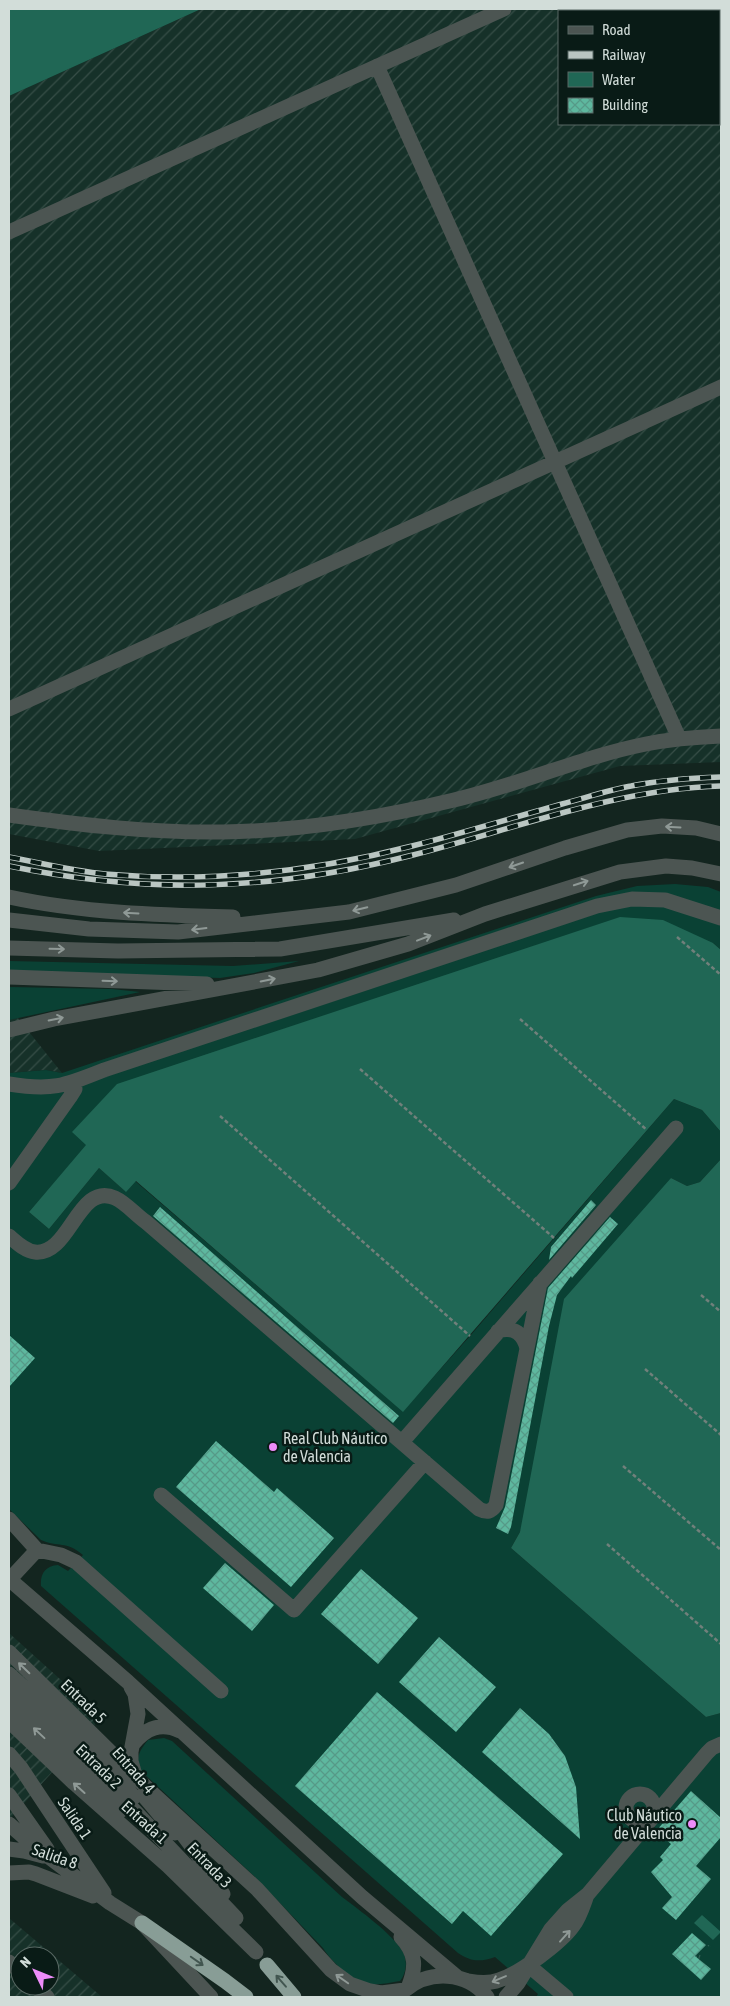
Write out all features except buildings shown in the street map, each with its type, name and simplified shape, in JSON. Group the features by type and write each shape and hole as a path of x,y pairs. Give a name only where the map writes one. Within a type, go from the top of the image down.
{"highway":[{"path":"142,1923 246,1997"},
{"path":"266,1965 294,1997"}],"street":[{"path":"9,232 504,9"},
{"path":"377,66 679,738"},
{"path":"9,708 721,388"},
{"path":"9,815 104,828 223,832 290,829 394,814 458,800 498,789 604,754 646,744 679,738 721,736"},
{"path":"9,920 89,929 178,932 349,912 456,885 565,848 628,830 662,826 696,828 721,834"},
{"path":"9,1030 54,1019 318,970 408,944 485,914 620,872 666,866 692,868 721,874"},
{"path":"9,897 36,903 116,912 285,919"},
{"path":"9,1084 39,1088 74,1082 114,1066 597,906 632,899 665,900 721,918"},
{"path":"9,948 118,951 280,949 485,914"},
{"path":"9,977 240,985"},
{"path":"9,1184 70,1098 75,1089 74,1082"},
{"path":"402,1442 676,1128"},
{"path":"9,1236 27,1250 36,1252 46,1250 56,1244 86,1204 96,1198 106,1196 116,1198 479,1509 485,1512 491,1511 496,1505 540,1283"},
{"path":"498,1331 506,1328 515,1330 525,1340 527,1349"},
{"path":"161,1495 294,1610 425,1462"},
{"path":"9,1519 37,1550 61,1555 76,1562 221,1691"},
{"path":"37,1550 9,1579 128,1682 362,1897 410,1946 414,1961 404,1992"},
{"name":"Entrada 5","path":"9,1652 135,1774 150,1791"},
{"name":"Entrada 4","path":"9,1674 99,1756 224,1896"},
{"path":"128,1682 138,1704 131,1761 135,1774"},
{"name":"Entrada 3","path":"9,1687 95,1769 236,1918"},
{"name":"Entrada 2","path":"9,1704 252,1945"},
{"name":"Entrada 1","path":"9,1721 74,1783 168,1866 252,1945"},
{"path":"133,1744 141,1735 156,1727 172,1728 182,1733"},
{"path":"98,1738 210,1874"},
{"path":"506,1997 518,1983 551,1929 568,1910 588,1894 634,1837 707,1753 712,1748 721,1744"},
{"name":"Salida 1","path":"9,1754 21,1768 110,1903"},
{"path":"9,1769 89,1887"},
{"path":"150,1791 193,1848 266,1965"},
{"path":"150,1791 256,1889 340,1978 360,1989 381,1993 404,1992 430,1977 488,1983 501,1980 528,1965"},
{"path":"630,1817 643,1822 651,1817 654,1809 653,1801 648,1796 640,1794 632,1796 627,1804 628,1814 636,1827 634,1837"},
{"path":"9,1795 56,1862"},
{"path":"9,1814 33,1845"},
{"path":"9,1824 33,1845 110,1903 142,1923 212,1997"},
{"path":"9,1836 33,1845"},
{"path":"9,1849 35,1853 56,1862"},
{"name":"Salida 8","path":"9,1862 28,1863 38,1866 89,1887"},
{"path":"9,1873 28,1872 36,1874 110,1903"},
{"path":"362,1897 487,1997"},
{"path":"528,1965 537,1979 557,1997"},
{"path":"528,1965 566,1997"}],"path":[{"path":"677,937 721,975"},
{"path":"520,1019 646,1130"},
{"path":"360,1069 554,1238"},
{"path":"220,1116 470,1336"},
{"path":"701,1294 721,1312"},
{"path":"645,1369 721,1435"},
{"path":"623,1466 721,1550"},
{"path":"607,1544 721,1644"}],"shaded area":[{"path":"201,9 721,9 721,762 620,766 355,839 99,851 9,834 9,96"},
{"path":"9,1007 62,1073 46,1070 9,1073"},
{"path":"9,1633 102,1717 9,1820"},
{"path":"9,1918 42,1946 10,1946 10,1996 60,1996 60,1961 102,1997 9,1997"}],"green space":[{"name":"Real Club Náutico de Valencia","path":"675,884 708,887 721,892 721,950 713,943 73,1132 87,1145 29,1212 49,1229 99,1168 125,1191 135,1181 403,1411 674,1099 702,1110 721,1132 721,1159 700,1182 687,1186 671,1178 520,1532 511,1548 706,1717 721,1713 721,1997 536,1997 538,1994 495,1957 476,1960 458,1953 41,1586 41,1578 44,1571 58,1565 68,1571 83,1555 72,1547 41,1540 9,1509 9,1073 46,1070 62,1073 596,896 637,886"},
{"path":"9,961 233,966 299,961 254,973 220,978 9,971"},
{"path":"9,987 112,989 140,992 9,1020"},
{"path":"164,1738 172,1741 342,1897 392,1938 403,1952 406,1963 405,1971 400,1981 370,1984 355,1980 345,1972 254,1876 139,1769 139,1753 148,1740"},
{"path":"706,1945 709,1945 714,1950 696,1970 689,1964"}],"water":[{"path":"9,9 201,9 9,96"},
{"path":"620,917 663,920 713,943 721,950 721,1132 702,1110 674,1099 403,1412 136,1181 126,1192 99,1168 49,1229 29,1212 86,1145 72,1132 117,1084"},
{"path":"721,1159 721,1713 706,1717 511,1548 520,1532 564,1299 671,1178 687,1186 700,1182"},
{"path":"702,1915 721,1932 713,1940 694,1923"}],"railway":[{"path":"9,857 69,869 105,874 144,876 221,876 298,869 336,863 431,841 622,788 665,781 721,777"},
{"path":"9,866 112,882 162,885 261,882 311,876 413,855 566,812 642,794 721,786"}],"place":[{"name":"Real Club Náutico de Valencia","path":"273,1447"},
{"name":"Club Náutico de Valencia","path":"692,1824"}]}
